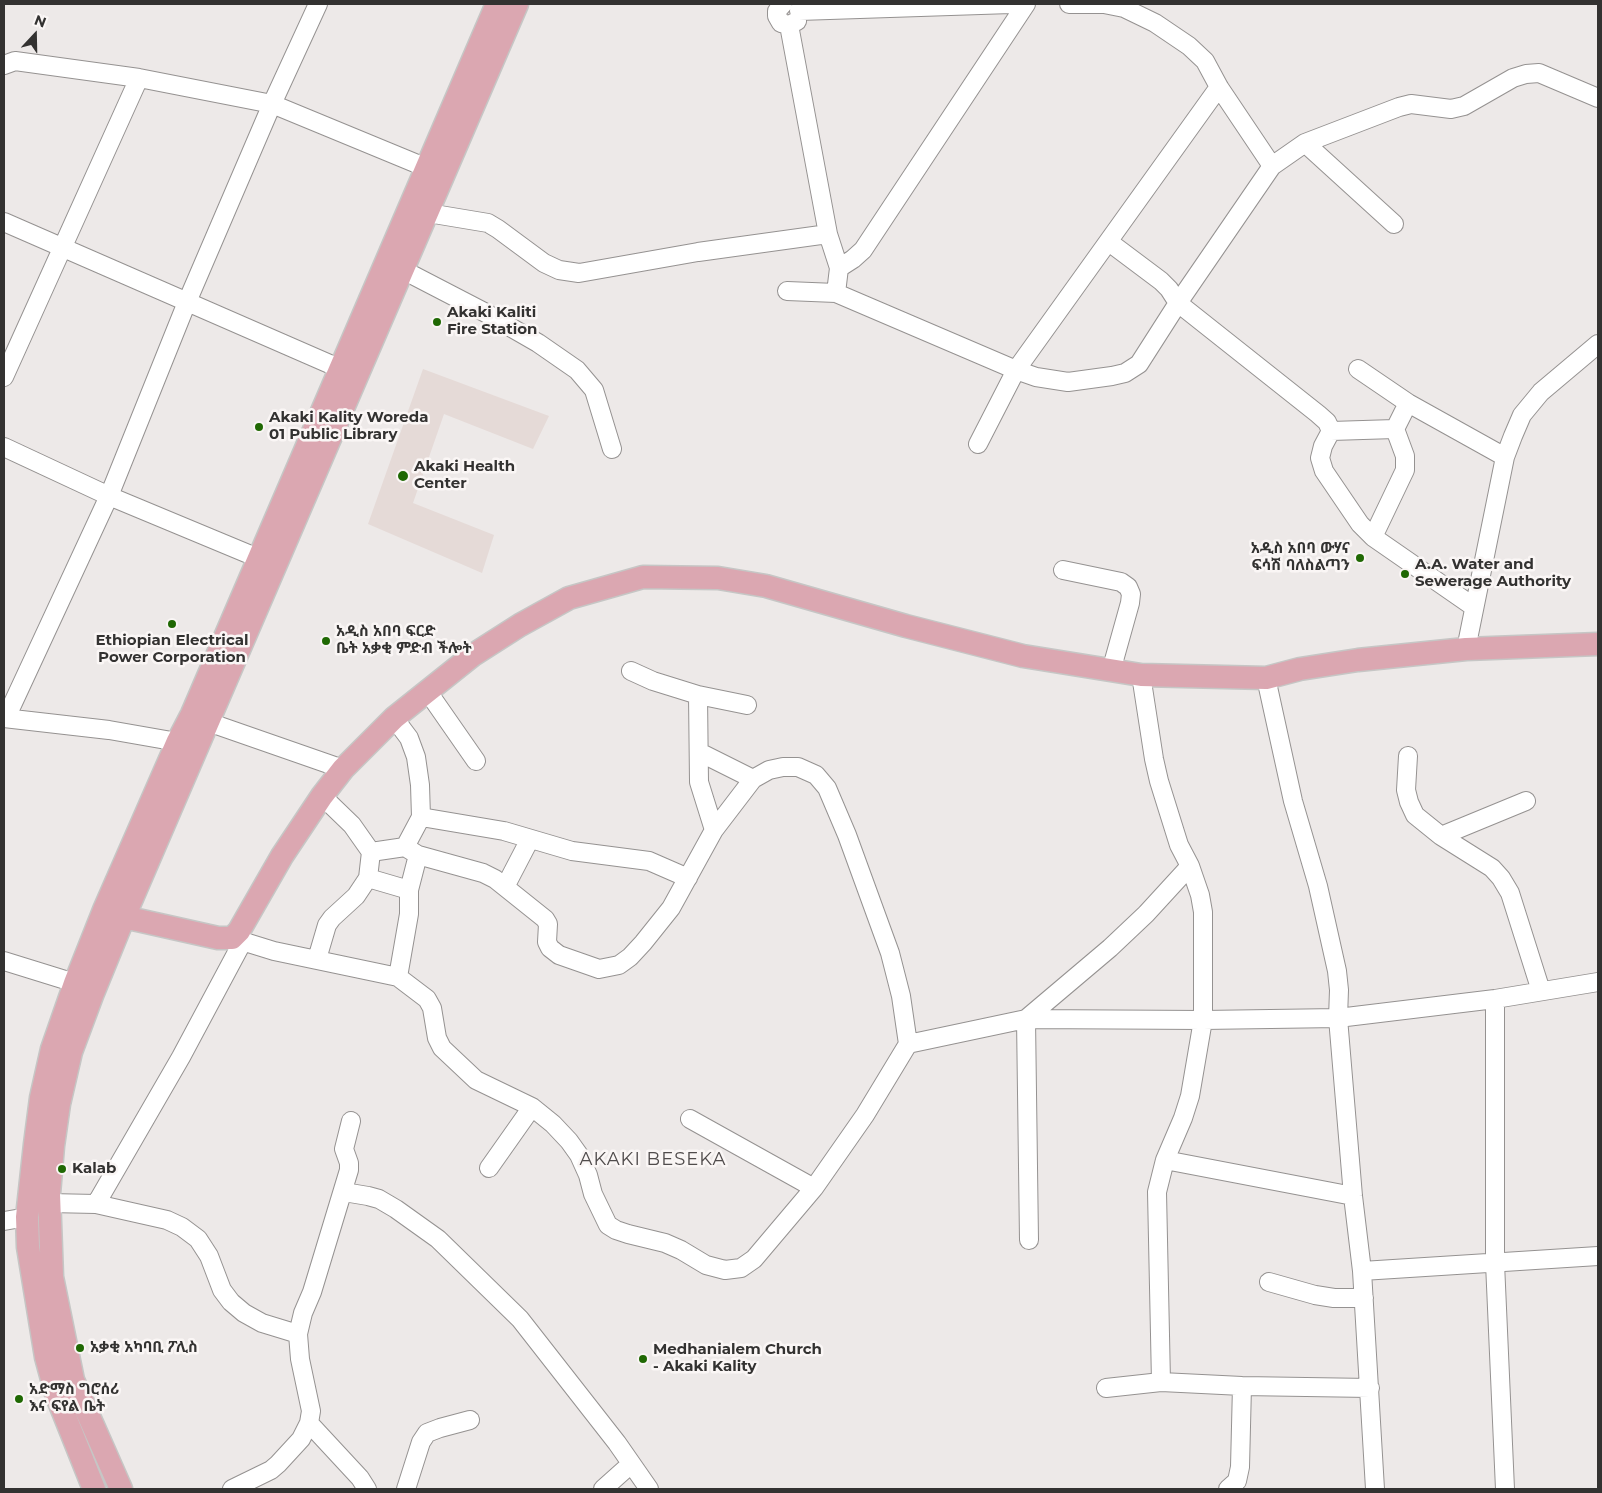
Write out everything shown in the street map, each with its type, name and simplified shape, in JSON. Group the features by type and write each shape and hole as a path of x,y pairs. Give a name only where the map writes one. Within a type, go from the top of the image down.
{"main road":[{"path":"94,1489 56,1394 46,1356 28,1247 27,1217 34,1152 52,1049 75,983 104,910 188,744 208,722 267,562 342,369 497,4"},
{"path":"121,1489 73,1380 52,1277 49,1203 53,1146 71,1052 188,744 192,714 267,562 403,270 517,4"},
{"path":"124,916 218,938 237,940 239,931 282,856 322,796 343,769 394,718 473,656 520,624 569,598 643,577 718,578 766,586 906,626 1023,656 1140,675 1266,678 1300,669 1358,660 1466,649 1598,644"}],"street":[{"path":"188,744 108,730 5,718 109,496 187,302 272,104 318,4"},
{"path":"836,293 839,268 828,234 789,25 781,22 777,16 786,6 1011,4"},
{"path":"839,268 853,260 863,250 1026,4"},
{"path":"1068,4 1104,4 1124,8 1155,23 1190,46 1205,61 1218,87 1272,166"},
{"path":"4,65 15,61 139,78 272,104 427,168"},
{"path":"787,291 836,293 1036,377 1068,382 1112,376 1125,372 1139,364 1178,303 1272,166 1305,143 1411,104 1451,109 1464,106 1513,78 1526,74 1539,73 1598,98"},
{"path":"4,377 139,78"},
{"path":"978,444 1016,370 1218,87"},
{"path":"1305,143 1394,224"},
{"path":"428,213 488,223 544,263 559,270 579,273 698,252 828,234"},
{"path":"4,222 342,369"},
{"path":"1108,242 1161,281 1178,303 1318,414 1327,422 1331,431"},
{"path":"403,270 492,316 538,343 577,370 594,390 612,449"},
{"path":"1466,649 1505,457 1522,415 1542,392 1598,344"},
{"path":"1358,369 1408,403 1505,457"},
{"path":"1373,537 1405,470 1405,456 1395,429 1408,403"},
{"path":"1331,431 1395,429"},
{"path":"1331,431 1323,446 1320,458 1324,471 1360,524 1373,537 1474,607"},
{"path":"4,447 109,496 267,562"},
{"path":"1063,570 1121,582 1128,587 1131,594 1130,603 1111,671"},
{"path":"631,671 653,681 698,695 748,705"},
{"path":"1140,675 1159,781 1179,845 1190,866 1200,895 1203,912 1203,1020 1190,1096 1165,1160 1157,1192 1161,1382"},
{"path":"1266,678 1293,801 1318,886 1331,940 1339,990 1338,1018 1353,1196 1362,1271 1375,1489"},
{"path":"428,692 476,761"},
{"path":"698,695 700,782 714,830"},
{"path":"394,718 409,738 416,756 420,785 421,817 411,851 409,914 398,977"},
{"path":"208,722 343,769"},
{"path":"699,752 753,779"},
{"path":"1408,756 1406,790 1415,815 1441,836 1492,868 1501,878 1510,893 1542,991"},
{"path":"96,1204 181,1057 237,940 274,951 398,977 427,1000 432,1008 437,1038 442,1048 476,1080 532,1107 554,1124 569,1140 579,1155 588,1175 593,1194 608,1225 616,1230 673,1247 706,1264 725,1270 741,1268 754,1259 814,1188 865,1116 908,1044 890,953 847,835 827,788 816,775 798,767 768,770 753,779 714,830 670,908 630,957 619,965 599,968 559,955 550,948 547,942 548,924 545,919 505,887 482,872 411,851 371,852"},
{"path":"317,959 327,925 356,896 368,878 371,852 352,825 322,796"},
{"path":"1441,836 1526,801"},
{"path":"421,817 504,831 572,851 649,861 688,878"},
{"path":"505,887 530,839"},
{"path":"1026,1019 1110,948 1146,914 1190,866"},
{"path":"368,878 409,890"},
{"path":"4,961 75,983"},
{"path":"908,1044 1026,1019 1203,1020 1338,1018 1495,999 1598,982"},
{"path":"1495,999 1495,1263 1505,1489"},
{"path":"1026,1019 1029,1240"},
{"path":"489,1168 532,1107"},
{"path":"690,1119 814,1188"},
{"path":"232,1489 271,1470 278,1464 301,1439 309,1423 311,1411 300,1359 298,1334 303,1313 312,1292 344,1192 349,1163 344,1150 352,1121"},
{"path":"1165,1160 1353,1196"},
{"path":"344,1192 379,1199 396,1208 438,1239 520,1320 611,1435 649,1489"},
{"path":"49,1203 96,1204 167,1220 182,1226 198,1239 209,1256 222,1290 231,1302 244,1313 262,1323 298,1334"},
{"path":"4,1221 27,1217"},
{"path":"1362,1271 1598,1256"},
{"path":"1269,1282 1315,1295 1364,1298"},
{"path":"1106,1388 1161,1382 1242,1386 1370,1388"},
{"path":"1228,1489 1237,1481 1240,1467 1242,1386"},
{"path":"406,1489 421,1442 427,1433 470,1420"},
{"path":"309,1423 360,1478 367,1489"},
{"path":"603,1489 631,1464"}],"shaded area":[{"name":"Akaki Health Center","path":"423,369 549,416 533,449 444,414 413,503 494,535 482,573 368,524"}],"place":[{"name":"Akaki Kaliti Fire Station","path":"437,322"},
{"name":"Akaki Kality Woreda 01 Public Library","path":"259,427"},
{"name":"Akaki Health Center","path":"403,476"},
{"name":"አዲስ አበባ ውሃና ፍሳሽ ባለስልጣን","path":"1360,558"},
{"name":"A.A. Water and Sewerage Authority","path":"1405,574"},
{"name":"Ethiopian Electrical Power Corporation","path":"172,624"},
{"name":"አዲስ አበባ ፍርድ ቤት አቃቂ ምድብ ችሎት","path":"326,641"},
{"name":"Kalab","path":"62,1169"},
{"name":"አቃቂ አካባቢ ፖሊስ","path":"80,1348"},
{"name":"Medhanialem Church - Akaki Kality","path":"643,1359"},
{"name":"አድማስ ግሮሰሪ እና ፍየል ቤት","path":"19,1399"}],"district":[{"name":"AKAKI BESEKA","path":"653,1160"}]}
